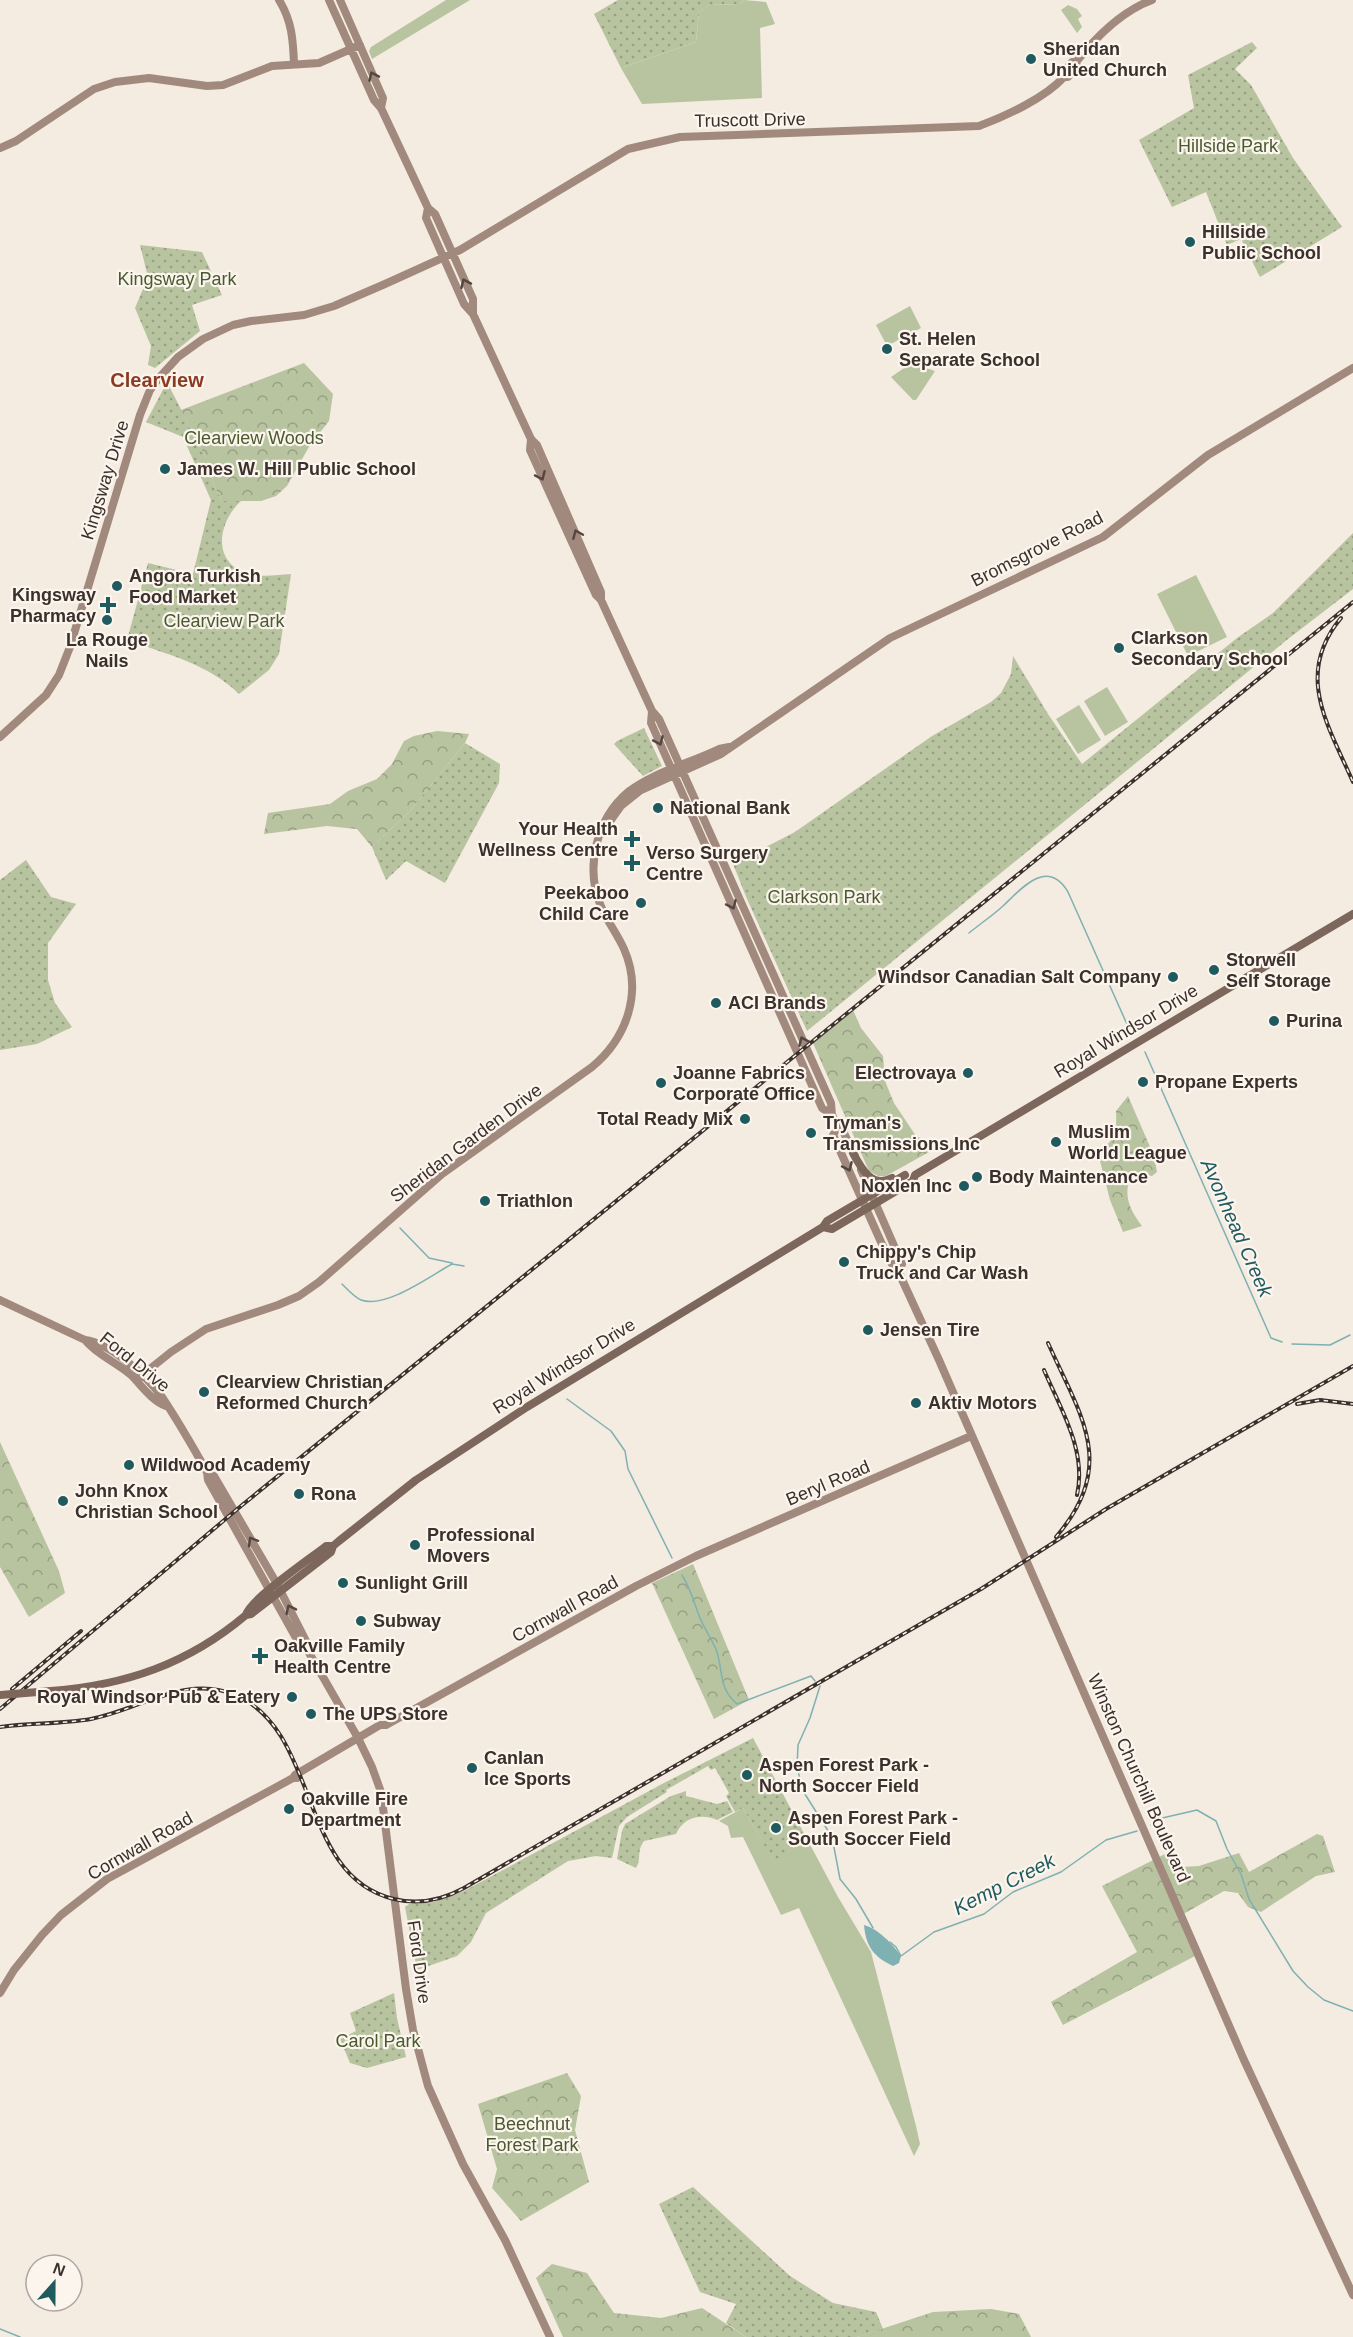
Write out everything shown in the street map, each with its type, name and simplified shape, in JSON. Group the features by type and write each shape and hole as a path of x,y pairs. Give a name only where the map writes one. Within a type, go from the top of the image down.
{"main road":[{"path":"279,0 290,21 294,63"},
{"name":"Winston Churchill Boulevard","path":"329,0 374,100 381,108 428,208 435,214 472,299 473,314"},
{"name":"Winston Churchill Boulevard","path":"340,0 383,98 381,108"},
{"name":"Truscott Drive","path":"444,257 628,150 641,145 680,137 979,126 1013,111 1057,84 1064,77 1064,72 1072,62 1076,62 1116,21 1152,0"},
{"path":"0,148 16,141 94,89 115,82 149,78 207,86 223,85 261,69 294,63 319,63 360,45"},
{"name":"Winston Churchill Boulevard","path":"428,208 426,218 464,304 473,314 531,440 537,446 565,507 602,592 602,600 652,711 659,719 682,769 831,1103 832,1115 838,1127 843,1131 874,1198 902,1264 899,1273"},
{"name":"Kingsway Drive","path":"0,737 46,695 59,675 70,647 140,415 150,390 178,357 216,332 250,321 295,317 334,306 444,257"},
{"name":"Bromsgrove Road","path":"673,772 719,749 729,747 753,733 867,651 890,638 1103,537 1208,455 1353,368"},
{"name":"Winston Churchill Boulevard","path":"652,711 651,723 822,1108 832,1115"},
{"name":"Sheridan Garden Drive","path":"139,1378 171,1352 206,1329 299,1296 319,1282 442,1174 592,1067 609,1051 627,1020 633,982 625,951 600,904 595,887 595,851 603,824 611,820 621,806 641,790 673,772"},
{"name":"Royal Windsor Drive","path":"0,1695 105,1685 158,1669 184,1657 213,1640 246,1615 251,1614 275,1591 331,1552 333,1546 416,1480 527,1407 823,1227 832,1229 874,1198 913,1181 910,1175 1353,914"},
{"name":"Winston Churchill Boulevard","path":"838,1127 833,1135 894,1268 899,1273 1244,2060 1353,2295"},
{"path":"853,1153 864,1172 871,1178 884,1181 899,1174 910,1175"},
{"name":"Ford Drive","path":"0,1300 85,1340 92,1348 139,1378 162,1398 207,1472 214,1476 275,1591 300,1645 308,1651 359,1740 375,1776 385,1810 413,2030 428,2086 467,2173 505,2240 550,2337"},
{"name":"Beryl Road","path":"696,1556 971,1436"},
{"name":"Cornwall Road","path":"0,1993 20,1962 42,1935 62,1915 106,1879 296,1778 359,1740 383,1729 386,1725 636,1586 696,1556"}],"green space":[{"path":"446,0 470,0 372,59 369,51 371,47"},
{"path":"618,0 744,0 740,4 709,5 699,12 696,42 621,68 594,14"},
{"path":"744,0 766,2 775,24 760,28 762,98 642,104 621,68 696,42 699,12 709,5 740,4"},
{"path":"1068,5 1077,9 1082,16 1078,19 1082,27 1077,33 1061,10"},
{"name":"Hillside Park","path":"1252,42 1257,48 1235,69 1251,85 1293,158 1342,227 1260,277 1241,239 1227,245 1206,192 1172,207 1139,140 1194,108 1188,75"},
{"name":"Kingsway Park","path":"140,245 202,252 222,295 192,305 200,331 155,368 148,365 151,346 135,308 148,277"},
{"path":"910,306 921,328 887,346 876,325"},
{"name":"Clearview Woods","path":"304,363 333,394 329,421 310,445 287,486 276,496 261,501 222,501 215,488 206,458 181,410"},
{"path":"917,365 935,371 916,400 913,400 891,377 907,366"},
{"name":"Clearview Park","path":"167,382 206,458 215,488 222,501 241,501 233,509 224,529 223,550 227,559 234,567 250,575 291,574 279,654 269,670 239,694 201,667 127,640 148,563 193,574 211,500 183,437 146,422"},
{"name":"Clarkson Park","path":"1353,533 1353,589 1288,639 807,1031 733,864 795,832 932,736 991,702 1001,693 1011,674 1013,656 1082,764 1237,638 1273,613"},
{"path":"1196,575 1227,637 1188,656 1157,594"},
{"path":"1107,687 1128,722 1105,736 1084,701"},
{"path":"1079,705 1101,740 1078,754 1056,719"},
{"path":"644,728 662,766 643,776 614,744"},
{"path":"437,731 469,734 465,743 410,811 372,847 357,829 327,826 264,834 268,813 330,804 348,791 377,779 392,764 404,741 414,736"},
{"path":"465,743 500,764 499,783 445,883 406,861 386,880 372,847 410,811"},
{"path":"26,860 51,897 76,904 48,943 48,980 55,1003 72,1027 37,1044 0,1050 0,880"},
{"path":"853,1010 861,1028 883,1056 885,1081 894,1103 916,1136 938,1147 886,1176 878,1176 869,1171 813,1043"},
{"path":"1128,1096 1154,1156 1157,1172 1152,1176 1134,1172 1130,1179 1128,1200 1142,1226 1123,1232 1110,1200 1098,1153 1114,1135 1116,1111"},
{"path":"0,1442 59,1571 65,1593 29,1617 0,1567"},
{"path":"693,1564 749,1700 714,1719 652,1583"},
{"path":"753,1738 807,1839 774,1862 743,1808 735,1812 726,1796 729,1793 715,1768 711,1770 708,1766 666,1790 667,1792 627,1817 619,1826 612,1858 596,1856 568,1861 486,1913 471,1942 457,1956 417,1970 405,1907 409,1904 434,1902 464,1891 662,1784"},
{"path":"686,1791 686,1796 717,1804 727,1801 733,1812 717,1820 705,1817 694,1818 683,1824 676,1834 644,1841 636,1868 617,1859 625,1824 671,1796"},
{"path":"743,1808 774,1861 807,1839 871,1952 920,2144 914,2156 799,1908 781,1915 743,1837 731,1838 728,1826 719,1821"},
{"path":"1317,1834 1323,1836 1335,1872 1316,1876 1261,1912 1248,1907 1238,1893 1224,1891 1178,1917 1195,1956 1063,2025 1051,2002 1137,1952 1102,1886 1165,1854 1182,1867 1199,1866 1239,1853 1249,1872"},
{"name":"Carol Park","path":"394,1993 406,2057 367,2068 350,2063 340,2039 356,2031 350,2013"},
{"name":"Beechnut Forest Park","path":"567,2073 581,2096 575,2130 589,2182 521,2221 492,2188 497,2169 478,2104"},
{"path":"693,2187 790,2276 833,2303 876,2312 883,2329 857,2337 746,2337 726,2323 736,2304 700,2292 659,2204"},
{"path":"552,2264 587,2273 614,2313 661,2318 702,2308 746,2337 563,2337 536,2278"},
{"path":"991,2309 1019,2314 1031,2337 857,2337 933,2312"}],"water":[{"path":"864,1925 875,1930 890,1942 901,1956 899,1963 893,1966 876,1955 869,1945"}],"waterway":[{"path":"969,933 1026,885 1043,877 1052,877 1060,882 1068,892 1126,1022 1131,1028"},
{"name":"Avonhead Creek","path":"1145,1052 1271,1338 1282,1342"},
{"path":"400,1228 429,1258 452,1263"},
{"path":"342,1284 361,1300 371,1302 408,1290 452,1264 464,1266"},
{"name":"Avonhead Creek","path":"1292,1344 1330,1345 1350,1335"},
{"name":"Kemp Creek","path":"567,1399 611,1431 625,1451 628,1469 672,1558"},
{"name":"Kemp Creek","path":"682,1575 717,1652 724,1686 737,1704 811,1676 815,1681"},
{"name":"Kemp Creek","path":"820,1686 810,1718 798,1745 797,1767 803,1791 832,1837 840,1879 856,1899 873,1928"},
{"name":"Kemp Creek","path":"1151,1825 1158,1819 1197,1810 1216,1821 1227,1849 1241,1874 1249,1899 1293,1971 1324,2000 1353,2011"},
{"name":"Kemp Creek","path":"890,1942 901,1956 934,1932 984,1914 1013,1892 1061,1872 1106,1840 1137,1831"},
{"name":"Kemp Creek","path":"876,1932 883,1939"},
{"path":"0,2329 20,2337"}],"railway":[{"path":"0,1709 241,1506 1353,602"},
{"path":"1341,618 1327,639 1320,659 1318,679 1320,700 1326,720 1353,782"},
{"path":"1048,1343 1081,1418 1088,1440 1089,1463 1086,1486 1075,1511 1056,1537"},
{"path":"0,1727 91,1719 181,1691 217,1690 235,1695 263,1713 282,1739 298,1769 324,1834 340,1862 363,1885 403,1901 421,1901 447,1896 981,1589 1106,1509 1353,1366"},
{"path":"1044,1370 1071,1431 1078,1463 1077,1495"},
{"path":"1297,1404 1320,1400 1353,1404"},
{"path":"12,1689 81,1631"}],"place":[{"name":"Sheridan United Church","path":"1031,59"},
{"name":"Hillside Public School","path":"1190,242"},
{"name":"St. Helen Separate School","path":"887,349"},
{"name":"James W. Hill Public School","path":"165,469"},
{"name":"Angora Turkish Food Market","path":"117,586"},
{"name":"Kingsway Pharmacy","path":"108,605"},
{"name":"La Rouge Nails","path":"107,620"},
{"name":"Clarkson Secondary School","path":"1119,648"},
{"name":"National Bank","path":"658,808"},
{"name":"Your Health Wellness Centre","path":"632,839"},
{"name":"Verso Surgery Centre","path":"632,863"},
{"name":"Peekaboo Child Care","path":"641,903"},
{"name":"Storwell Self Storage","path":"1214,970"},
{"name":"Windsor Canadian Salt Company","path":"1173,977"},
{"name":"ACI Brands","path":"716,1003"},
{"name":"Purina","path":"1274,1021"},
{"name":"Electrovaya","path":"968,1073"},
{"name":"Propane Experts","path":"1143,1082"},
{"name":"Joanne Fabrics Corporate Office","path":"661,1083"},
{"name":"Total Ready Mix","path":"745,1119"},
{"name":"Tryman's Transmissions Inc","path":"811,1133"},
{"name":"Muslim World League","path":"1056,1142"},
{"name":"Body Maintenance","path":"977,1177"},
{"name":"Noxlen Inc","path":"964,1186"},
{"name":"Triathlon","path":"485,1201"},
{"name":"Chippy's Chip Truck and Car Wash","path":"844,1262"},
{"name":"Jensen Tire","path":"868,1330"},
{"name":"Clearview Christian Reformed Church","path":"204,1392"},
{"name":"Aktiv Motors","path":"916,1403"},
{"name":"Wildwood Academy","path":"129,1465"},
{"name":"Rona","path":"299,1494"},
{"name":"John Knox Christian School","path":"63,1501"},
{"name":"Professional Movers","path":"415,1545"},
{"name":"Sunlight Grill","path":"343,1583"},
{"name":"Subway","path":"361,1621"},
{"name":"Oakville Family Health Centre","path":"260,1656"},
{"name":"Royal Windsor Pub & Eatery","path":"292,1697"},
{"name":"The UPS Store","path":"311,1714"},
{"name":"Canlan Ice Sports","path":"472,1768"},
{"name":"Aspen Forest Park - North Soccer Field","path":"747,1775"},
{"name":"Oakville Fire Department","path":"289,1809"},
{"name":"Aspen Forest Park - South Soccer Field","path":"776,1828"}],"district":[{"name":"Clearview","path":"157,380"}]}
